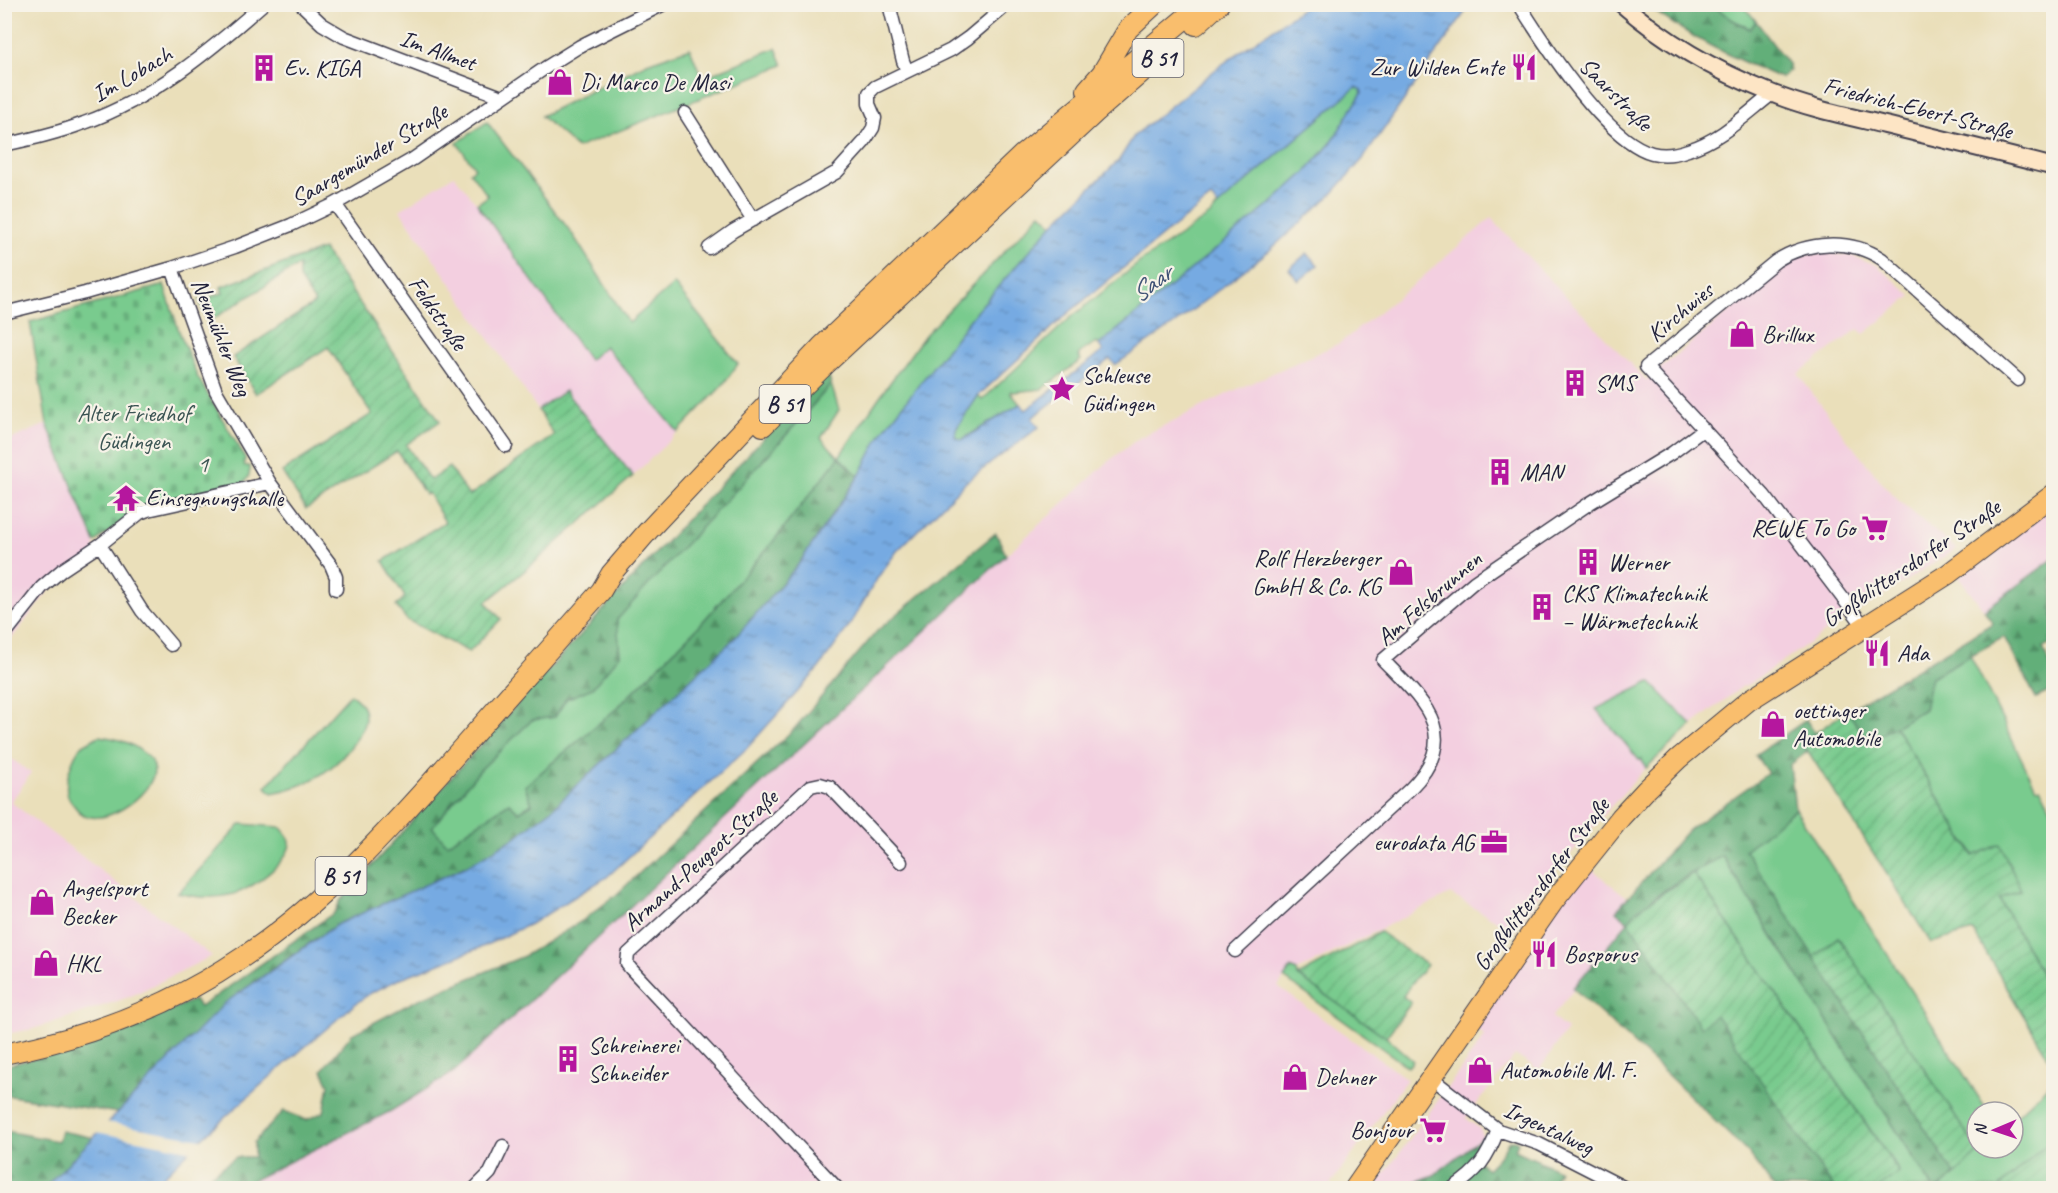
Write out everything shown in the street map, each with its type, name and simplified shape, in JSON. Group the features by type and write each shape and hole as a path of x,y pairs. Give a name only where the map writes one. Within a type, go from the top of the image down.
{"main road":[{"path":"1060,122 1073,103 1102,74 1128,28 1155,4"},
{"path":"1096,112 1125,77 1135,42 1146,26 1167,4"},
{"name":"B 51","path":"4,1054 85,1035 148,1010 212,977 244,957 312,903 393,825 601,591 612,574 656,522 821,347 977,197 1060,122 1202,4"},
{"name":"B 51","path":"601,591 618,579 740,449 826,364 1096,112 1219,4"},
{"name":"Friedrich-Ebert-Straße","path":"1622,4 1638,18 1692,55 1772,94 1820,109 2054,166"},
{"name":"Großblittersdorfer Straße","path":"1355,1188 1563,888 1645,791 1678,759 1748,701 1968,560 2054,494"}],"street":[{"name":"Im Lobach","path":"4,145 84,124 132,100 185,69 207,53 263,4"},
{"name":"Im Allmet","path":"300,4 322,24 344,37 502,96"},
{"name":"Saargemünder Straße","path":"4,313 172,268 279,229 335,204 413,159 502,96 580,46 664,4"},
{"path":"889,4 907,71"},
{"path":"709,248 837,172 873,129 875,118 869,104 870,93 876,87 960,44 1008,4"},
{"name":"Saarstraße","path":"1519,4 1555,61 1590,103 1628,140 1651,153 1674,154 1699,147 1744,117 1772,94"},
{"path":"685,113 753,220"},
{"name":"Feldstraße","path":"335,204 506,446"},
{"name":"Kirchwies","path":"1864,626 1764,495 1646,367 1776,261 1789,253 1820,245 1853,246 1873,253 2018,380"},
{"name":"Neumühler Weg","path":"172,268 216,391 270,483 331,565 336,577 336,589"},
{"name":"Am Felsbrunnen","path":"1235,951 1410,789 1428,767 1435,744 1433,721 1421,699 1383,660 1474,582 1582,509 1672,453 1704,429"},
{"path":"4,635 42,587 140,513 270,483"},
{"path":"100,545 142,611 171,645"},
{"name":"Armand-Peugeot-Straße","path":"837,1188 631,969 627,964 628,954 812,786 820,784 830,787 901,862"},
{"name":"Irgentalweg","path":"1431,1078 1498,1130 1539,1144 1625,1188"},
{"path":"1454,1188 1485,1161 1498,1130"},
{"path":"475,1188 490,1173 503,1146"}],"shaded area":[{"path":"454,175 490,220 590,359 605,346 678,432 633,476 565,391 538,410 400,210"},
{"path":"1491,218 1646,380 1798,255 1827,253 1852,256 1877,265 1912,296 1864,334 1858,329 1798,374 1884,485 1899,501 1956,549 1831,628 1745,687 1743,686 1692,725 1646,768 1605,813 1550,878 1514,931 1450,894 1297,971 1291,969 1278,987 1407,1079 1328,1188 237,1188 391,1111 454,1072 1109,461 1139,438 1231,392 1340,343 1418,281"},
{"path":"47,424 95,542 94,557 66,575 49,590 5,647 5,442"},
{"path":"2053,494 2053,559 1984,610 1959,577"},
{"path":"5,754 31,773 11,802 212,956 129,997 33,1029 5,1034"},
{"path":"1586,860 1596,873 1627,897 1616,911 1628,921 1552,1017 1567,1030 1539,1070 1515,1055 1466,1118 1481,1130 1483,1137 1434,1175 1406,1188 1374,1188 1485,1036 1470,1023"}],"green space":[{"path":"1647,5 1712,5 1750,29 1756,21 1790,70 1781,78 1745,63 1694,37"},
{"path":"1712,5 1743,5 1756,21 1751,29"},
{"path":"690,48 702,78 776,48 783,65 577,148 541,116 647,63"},
{"path":"1356,87 1362,89 1362,93 1331,143 1305,173 1273,202 1099,345 1096,342 1080,353 1078,356 1081,360 1042,389 1011,391 1020,404 961,440 955,438 956,429 978,396 982,400 1069,319 1140,262 1210,215"},
{"path":"487,122 573,235 629,323 674,284 738,364 722,386 678,432 605,346 589,360 477,204 488,196 470,172 475,168 457,143"},
{"path":"1041,213 1053,224 976,312 883,431 859,476 839,457 925,335"},
{"path":"323,249 440,421 406,445 430,480 449,467 469,496 554,435 538,410 565,391 633,476 486,602 501,619 469,652 407,620 396,606 405,597 383,561 445,522 428,493 425,494 397,451 306,509 282,472 372,414 328,347 256,394 233,357 315,303 299,278 299,265 208,322 199,300 223,293 221,287"},
{"name":"Alter Friedhof Güdingen","path":"164,285 197,376 243,454 244,464 250,466 249,475 239,486 142,507 95,542 47,424 30,322"},
{"path":"827,372 831,384 617,620 620,655 592,688 566,699 555,717 532,720 480,770 432,827 447,844 509,803 519,812 532,804 525,786 616,709 699,626 772,543 839,457 859,476 798,565 735,638 551,810 486,856 338,924 315,939 225,1003 118,1113 5,1095 4,1066 87,1045 194,1000 200,1007 335,912 340,901 581,634"},
{"path":"831,384 839,410 821,438 839,457 772,543 699,626 616,709 525,786 532,804 519,812 509,803 446,845 432,827 480,770 532,720 555,717 566,699 592,688 620,655 616,620"},
{"path":"996,533 1006,555 454,1072 391,1111 237,1188 193,1188 236,1157 254,1157 254,1142 284,1111 306,1120 324,1112 329,1085 322,1070 352,1034 417,1000 524,956 582,921 616,895 794,729 878,630"},
{"path":"2053,559 2053,643 2043,648 2053,671 2053,690 2036,698 2004,637 1931,677 1924,709 1869,743 1847,711 1993,623 1984,610"},
{"path":"1970,655 2036,788 2040,787 2053,812 2053,994 1999,898 2021,890 2000,845 1974,856 1895,726 1924,709 1931,677"},
{"path":"1650,682 1692,725 1646,768 1641,759 1639,760 1596,709"},
{"path":"350,694 362,705 365,716 361,731 349,749 341,759 320,775 297,786 272,793 266,787"},
{"path":"1847,711 1869,743 1895,726 1973,856 2000,844 2021,890 1999,899 2053,994 2053,1065 1973,931 1931,943 1802,742"},
{"path":"1806,720 1815,733 1802,742 1808,751 1790,765 1795,809 1745,850 1955,1175 1939,1188 1933,1188 1722,856 1659,894 1637,912 1629,922 1701,1026 1716,1014 1834,1188 1774,1188 1749,1154 1573,988 1628,922 1616,911 1688,830 1768,773 1755,755"},
{"path":"99,736 121,740 136,748 150,758 154,769 152,779 135,800 109,815 96,817 85,815 76,808 69,798 67,784 70,769 79,749"},
{"path":"1795,809 1980,1100 1965,1100 1965,1160 2025,1160 2025,1108 2053,1081 2053,1138 1999,1188 1939,1188 1955,1175 1838,937 1814,957 1744,850"},
{"path":"241,824 280,827 285,832 290,842 284,858 277,866 250,887 234,894 206,897 178,893"},
{"path":"1722,856 1933,1188 1882,1188 1880,1186 1899,1171 1693,873"},
{"path":"1693,873 1899,1172 1880,1186 1882,1188 1834,1188 1716,1015 1701,1027 1628,921 1637,910"},
{"path":"1380,932 1427,965 1403,996 1411,1003 1386,1037 1298,976"},
{"path":"1838,937 1965,1131 1965,1160 1971,1160 1955,1175 1814,957"},
{"path":"1291,968 1297,971 1298,976 1386,1037 1413,1061 1408,1067 1284,978"},
{"path":"5,1131 58,1141 61,1131 95,1138 44,1188 5,1188"},
{"path":"1483,1137 1483,1147 1476,1159 1487,1169 1498,1158 1509,1141 1514,1140 1518,1142 1515,1150 1559,1170 1550,1188 1406,1188 1434,1175"},
{"path":"2053,1138 2053,1188 1999,1188"}],"water":[{"path":"1307,5 1470,5 1363,159 1331,195 1270,250 1176,323 1115,365 1110,359 1032,418 1039,427 967,481 897,551 819,668 747,748 607,877 534,922 482,947 401,978 371,993 270,1077 201,1139 152,1188 44,1188 225,1003 338,924 467,866 513,839 551,810 735,638 798,565 859,476 883,431 976,312 1053,224 1119,160 1134,136 1220,66","holes":["1356,87 1361,89 1362,93 1331,143 1305,173 1099,345 1103,351 1026,410 1020,404 962,440 955,437 956,429 978,396 1066,315 1211,198 1218,206"]},
{"path":"1307,253 1318,265 1299,281 1289,269"}],"pier":[{"path":"106,1122 205,1140 194,1151 96,1132"}],"waterway":[{"path":"1138,198 1196,151"}],"place":[{"name":"Zur Wilden Ente","path":"1524,67"},
{"name":"Ev. KIGA","path":"264,68"},
{"name":"Di Marco De Masi","path":"560,82"},
{"name":"Brillux","path":"1742,334"},
{"name":"SMS","path":"1575,383"},
{"name":"Schleuse Güdingen","path":"1062,389"},
{"name":"MAN","path":"1500,472"},
{"name":"Einsegnungshalle","path":"126,498"},
{"name":"REWE To Go","path":"1875,528"},
{"name":"Werner","path":"1588,562"},
{"name":"Rolf Herzberger GmbH & Co. KG","path":"1401,572"},
{"name":"CKS Klimatechnik – Wärmetechnik","path":"1542,607"},
{"name":"Ada","path":"1877,653"},
{"name":"oettinger Automobile","path":"1773,724"},
{"name":"eurodata AG","path":"1494,842"},
{"name":"Angelsport Becker","path":"42,902"},
{"name":"Bosporus","path":"1544,954"},
{"name":"HKL","path":"46,963"},
{"name":"Schreinerei Schneider","path":"568,1059"},
{"name":"Automobile M. F.","path":"1480,1070"},
{"name":"Dehner","path":"1295,1077"},
{"name":"Bonjour","path":"1433,1130"}],"water label":[{"name":"Saar","path":"1151,283"}],"park label":[{"name":"1","path":"203,464"}]}
